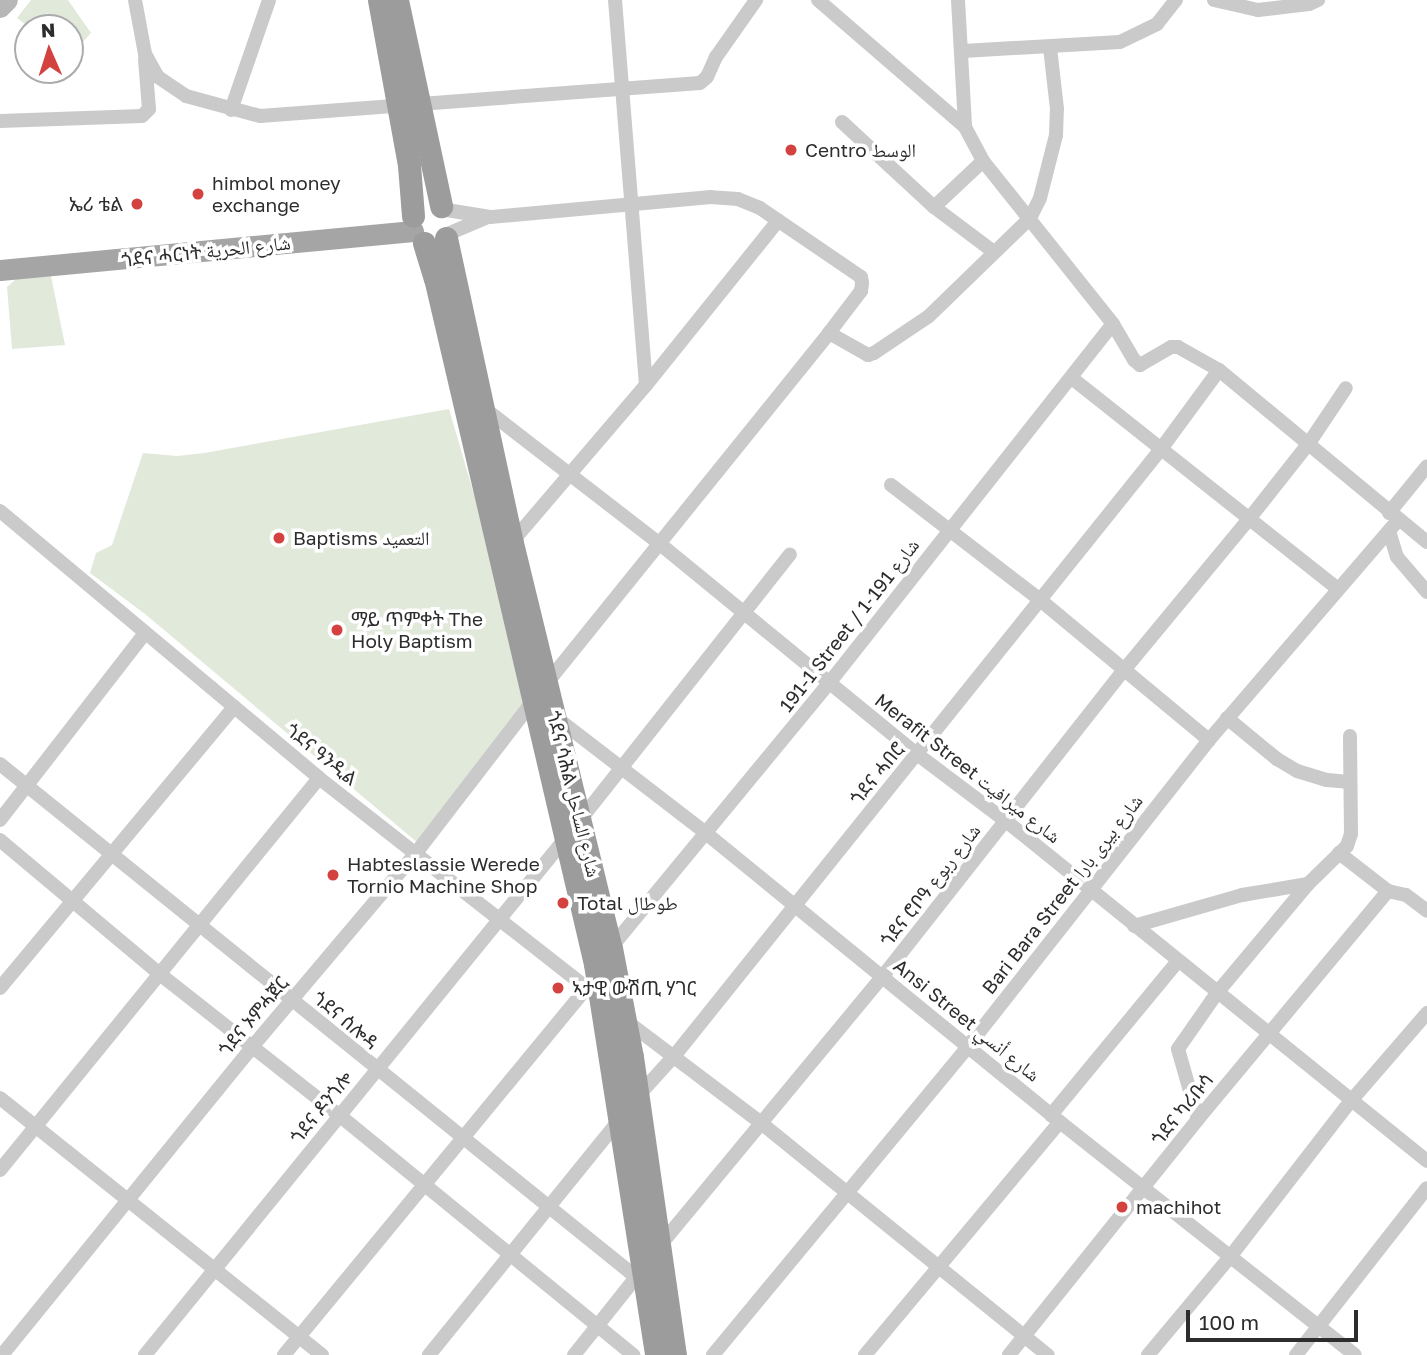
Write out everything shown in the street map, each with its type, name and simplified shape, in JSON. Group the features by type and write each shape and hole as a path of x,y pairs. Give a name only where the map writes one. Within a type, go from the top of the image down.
{"highway":[{"path":"379,0 409,104 444,208 452,221 427,230"},
{"path":"397,0 409,104 409,165 427,230"},
{"path":"427,230 428,204 444,208"},
{"name":"ጎደና ሳሕል شارع الساحل","path":"427,230 484,408 504,546"},
{"name":"ጎደና ሳሕል شارع الساحل","path":"427,230 435,278 573,826 611,948 626,1021 657,1249 675,1355"},
{"name":"ጎደና ሳሕል شارع الساحل","path":"540,692 555,716 595,964 594,993 621,1117 638,1274 656,1355"}],"main road":[{"path":"0,8 8,0"},
{"name":"ጎደና ሓርነት شارع الحرية","path":"0,256 427,230"},
{"name":"ጎደና ሓርነት شارع الحرية","path":"0,270 427,230"}],"street":[{"path":"0,121 142,116 149,109 145,54 135,0"},
{"path":"231,110 269,0"},
{"path":"615,0 646,385"},
{"path":"145,54 158,77 169,87 231,110 260,116 700,83 707,77 716,57 756,0"},
{"path":"818,0 965,127 984,161 1113,324 1129,354 1140,365 1171,347 1178,347 1219,370 1309,443 1392,521 1427,542"},
{"path":"958,0 963,51 965,127"},
{"path":"963,51 1120,42 1157,24 1176,0"},
{"path":"1214,0 1258,10 1308,4 1318,0"},
{"path":"829,333 868,355 874,353 929,316 1030,218 1040,198 1056,135 1057,109 1050,48"},
{"path":"842,122 934,207 994,252"},
{"path":"934,207 984,161"},
{"path":"427,230 490,217 711,197 738,199 760,208 778,221 646,385 504,546"},
{"path":"444,208 490,217"},
{"name":"ጎደና ኦምሓጀር","path":"2,1355 252,1047 416,853 540,692 861,292 861,276 778,221"},
{"name":"191-1 Street / شارع 191-1","path":"595,964 707,834 949,529 1073,379 1113,324"},
{"name":"ጎደና ሓበሮ","path":"429,1355 796,905 1161,449 1219,370"},
{"path":"1073,379 1337,588"},
{"name":"ጎደና ሮቦዓ شارع ربوع","path":"574,1355 657,1249 883,976 1124,670 1249,519 1309,443 1346,388"},
{"name":"Merafit Street شارع ميرافيت","path":"484,408 744,611 916,754 1006,821 1350,1102 1427,1161"},
{"name":"Bari Bara Street شارع بيرى بارا","path":"713,1355 969,1045 1209,740 1392,521 1427,466"},
{"path":"891,485 1039,599 1209,740"},
{"name":"ጎደና ዓንዲል","path":"0,511 319,778 626,1021 761,1123 1048,1355"},
{"path":"1392,521 1397,557 1427,592"},
{"name":"ጎደና ዶንጎሎ","path":"145,1355 212,1269 499,919 790,554"},
{"path":"0,820 145,633"},
{"path":"0,988 234,707"},
{"name":"Ansi Street شارع أنسي","path":"555,716 796,905 1055,1118 1354,1355"},
{"path":"1227,718 1277,759 1297,771 1327,780 1350,782"},
{"path":"1198,1119 1178,1049 1217,993 1308,884 1347,846 1351,834 1350,736"},
{"name":"ጎደና ሰሎዳ","path":"0,764 376,1070 638,1274"},
{"path":"0,1170 33,1126 162,975 319,778"},
{"path":"0,840 72,902 633,1355"},
{"path":"1339,853 1388,891 1406,895 1427,911"},
{"path":"1134,926 1242,895 1308,884"},
{"name":"ጎደና ካሪቡሳ","path":"1009,1355 1198,1119 1388,891"},
{"path":"865,1355 1178,962"},
{"path":"284,1355 425,1185 594,993"},
{"path":"1148,1355 1230,1257 1350,1102 1427,1013"},
{"path":"0,1098 322,1355"},
{"path":"1296,1355 1422,1202 1427,1188"}],"shaded area":[{"path":"31,0 68,0 78,14 47,13 20,14"},
{"path":"84,23 91,33 84,41"},
{"path":"51,276 65,345 12,349 7,287 16,279"},
{"name":"ማይ ጥምቀት The Holy Baptism","path":"449,409 534,700 418,843 145,614 90,573 96,553 112,545 143,453 177,456 204,453"}],"place":[{"name":"Centro الوسط","path":"791,150"},
{"name":"himbol money exchange","path":"198,194"},
{"name":"ኤሪ ቴል","path":"137,204"},
{"name":"Baptisms التعميد","path":"279,538"},
{"name":"ማይ ጥምቀት The Holy Baptism","path":"337,630"},
{"name":"Habteslassie Werede Tornio Machine Shop","path":"333,875"},
{"name":"Total طوطال","path":"563,903"},
{"name":"ኣታዊ ውሽጢ ሃገር","path":"558,988"},
{"name":"machihot","path":"1122,1207"}]}
